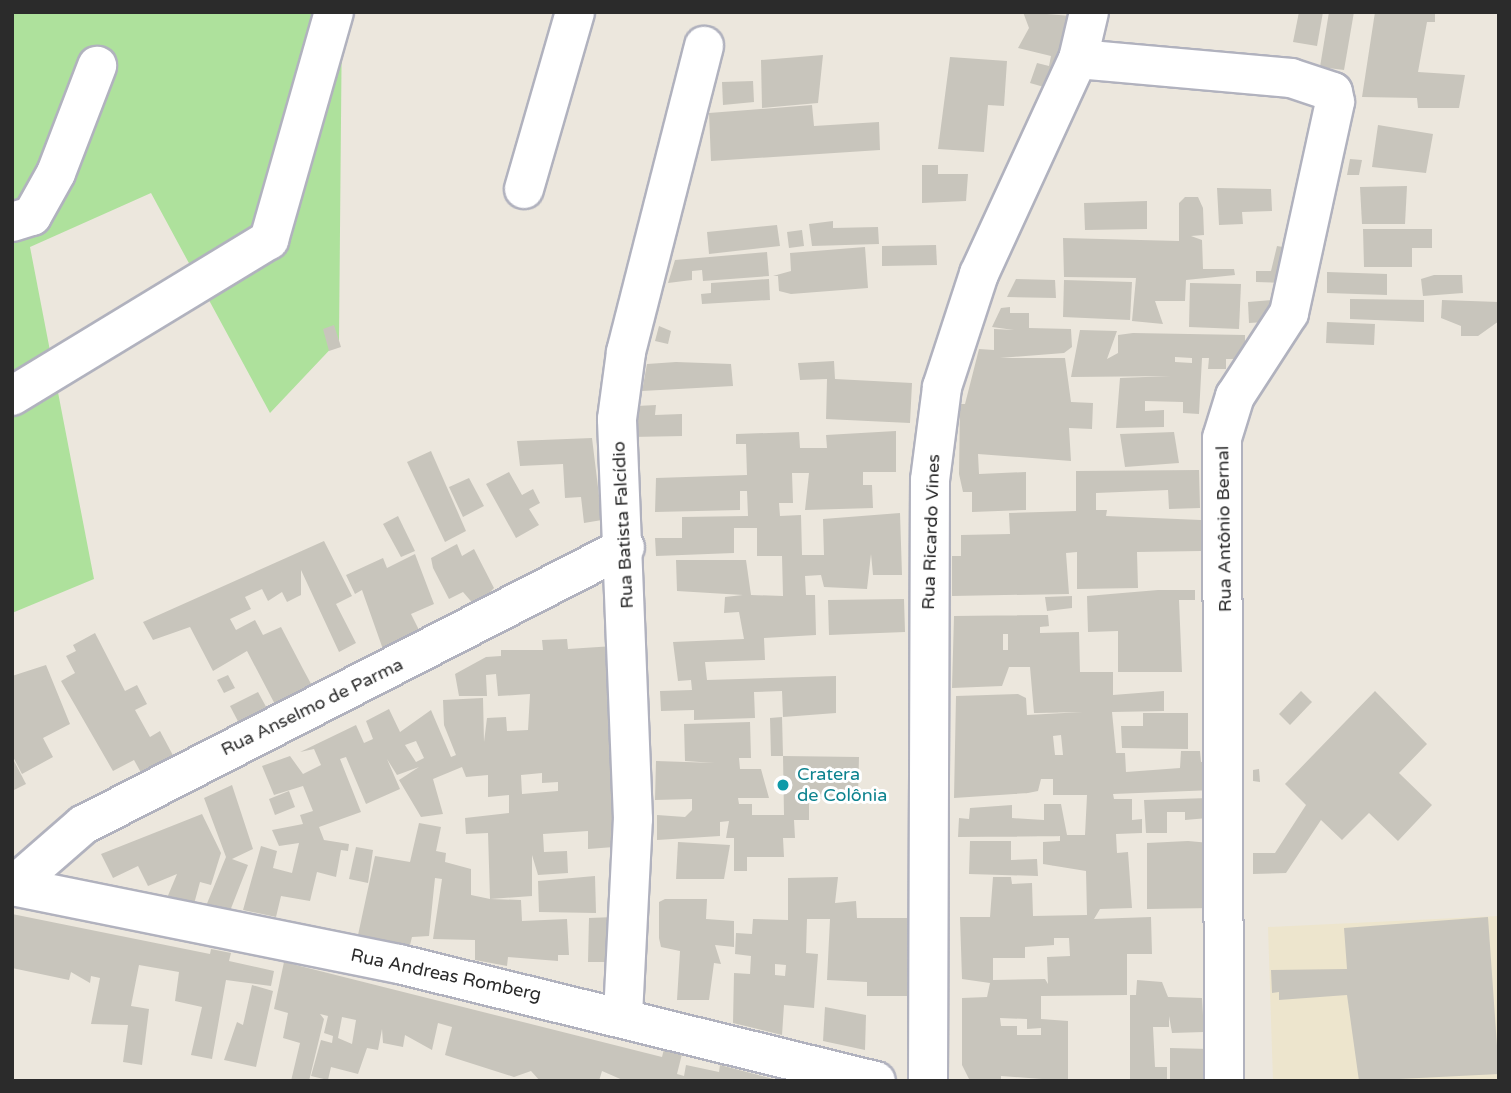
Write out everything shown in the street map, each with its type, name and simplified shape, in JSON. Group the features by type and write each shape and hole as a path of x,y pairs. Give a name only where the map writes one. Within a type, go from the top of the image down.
{"street":[{"path":"12,396 268,240 334,12"},
{"path":"524,189 575,12"},
{"name":"Rua Ricardo Vines","path":"928,1081 930,480 942,387 979,274 1079,59 1089,12"},
{"name":"Rua Batista Falcídio","path":"623,1015 633,819 625,547 617,419 626,352 704,46"},
{"name":"Rua Antônio Bernal","path":"1079,59 1292,78 1333,92 1335,102 1289,313 1235,396 1222,438 1224,1081"},
{"path":"12,222 32,216 56,173 97,66"},
{"name":"Rua Anselmo de Parma","path":"13,886 95,818 625,547"},
{"name":"Rua Andreas Romberg","path":"13,886 623,1015 876,1081"}],"shaded area":[{"path":"1499,916 1499,1081 1273,1081 1268,927"}],"green space":[{"path":"12,12 342,12 339,340 270,413 151,193 30,247 94,579 12,613"}],"building":[{"path":"1023,12 1071,16 1051,89 1030,83 1037,63 1049,66 1051,56 1018,48 1029,28"},
{"path":"1299,12 1323,12 1317,46 1293,42"},
{"path":"1329,12 1354,12 1344,70 1320,67"},
{"path":"1375,12 1435,12 1435,22 1427,22 1418,72 1465,75 1459,108 1418,108 1417,98 1362,97"},
{"path":"823,55 818,103 762,108 761,60"},
{"path":"950,57 1007,61 1004,106 988,105 984,152 938,149"},
{"path":"753,81 754,102 723,105 722,82"},
{"path":"812,105 814,126 879,122 880,150 711,161 709,113"},
{"path":"1378,125 1433,134 1426,173 1372,167"},
{"path":"1350,159 1362,160 1359,175 1347,175"},
{"path":"922,165 938,165 938,174 968,174 966,201 922,203"},
{"path":"1407,186 1405,224 1362,224 1360,187"},
{"path":"1217,188 1271,189 1272,211 1242,212 1243,224 1219,225"},
{"path":"1185,197 1198,197 1203,208 1204,235 1191,236 1202,240 1203,269 1234,269 1235,275 1186,280 1185,301 1155,301 1163,324 1132,321 1136,278 1064,277 1063,238 1179,241 1179,203"},
{"path":"1147,201 1147,229 1085,230 1084,203"},
{"path":"833,221 833,228 878,227 879,244 812,246 809,224"},
{"path":"777,225 780,246 709,254 707,232"},
{"path":"1363,229 1432,229 1432,248 1412,248 1412,267 1364,267"},
{"path":"802,230 804,246 789,248 787,232"},
{"path":"936,245 937,265 882,266 882,246"},
{"path":"1277,246 1300,250 1292,283 1256,282 1256,271 1271,271"},
{"path":"865,247 868,288 791,294 779,291 778,276 773,276 791,271 790,253"},
{"path":"767,252 769,276 703,281 702,270 692,271 692,280 668,283 675,260"},
{"path":"1327,272 1387,274 1387,295 1327,293"},
{"path":"1434,275 1462,275 1463,293 1423,296 1421,279"},
{"path":"769,279 770,300 702,304 701,294 711,293 711,283"},
{"path":"1016,279 1055,280 1056,298 1007,297"},
{"path":"1064,280 1132,282 1130,320 1063,317"},
{"path":"1190,283 1241,284 1239,329 1189,327"},
{"path":"1286,299 1280,321 1249,323 1248,302"},
{"path":"1350,299 1424,300 1424,322 1350,319"},
{"path":"1442,300 1499,302 1499,321 1478,336 1461,336 1461,326 1441,318"},
{"path":"1010,307 1010,313 1029,313 1029,328 1071,329 1072,347 1064,353 1000,358 1065,358 1071,402 1093,403 1092,429 1069,428 1071,461 978,454 979,474 1026,472 1026,510 972,512 972,492 963,492 959,474 960,404 965,404 979,349 994,350 994,329 1014,330 992,327 1001,308"},
{"path":"1327,322 1375,324 1374,345 1326,343"},
{"path":"334,325 341,347 329,351 323,329"},
{"path":"659,326 671,331 668,344 655,341"},
{"path":"1080,330 1117,331 1107,359 1118,353 1118,335 1245,335 1245,359 1226,359 1226,369 1208,369 1209,358 1202,358 1199,414 1183,413 1183,402 1145,401 1145,411 1164,410 1164,427 1116,428 1120,378 1171,376 1071,377","holes":["1175,357 1192,358 1192,363 1175,362"]},
{"path":"834,361 835,379 912,383 910,423 826,419 827,379 800,380 798,363"},
{"path":"647,364 731,364 733,386 642,391"},
{"path":"656,405 655,415 682,414 682,436 631,437 637,406"},
{"path":"896,431 896,472 863,472 863,485 872,485 873,508 805,510 809,473 792,473 793,503 779,503 780,516 801,515 802,555 824,555 823,519 900,513 902,575 873,575 871,554 867,589 824,587 821,575 805,576 806,595 815,595 816,635 764,638 765,660 705,662 707,680 836,676 836,713 783,717 782,691 754,692 755,718 694,720 694,710 661,711 660,691 692,690 691,680 678,681 673,642 744,639 739,612 724,613 725,597 743,595 677,591 676,560 746,560 751,595 783,596 782,556 757,556 757,528 734,528 734,553 656,556 655,538 682,538 682,517 748,516 747,491 740,491 740,510 655,512 656,478 747,475 746,444 736,444 736,434 799,432 800,448 827,448 826,435"},
{"path":"1174,432 1179,463 1125,467 1120,434"},
{"path":"592,438 602,520 584,523 581,497 565,498 563,464 520,466 517,441"},
{"path":"431,451 466,531 445,542 407,462"},
{"path":"1199,470 1200,508 1169,509 1168,490 1096,493 1096,510 1107,510 1106,516 1201,520 1201,551 1137,552 1138,588 1077,589 1077,552 1066,553 1069,594 952,596 952,556 961,556 961,535 1010,534 1009,513 1076,511 1076,471"},
{"path":"509,472 522,495 533,489 540,503 529,509 539,525 516,538 486,484"},
{"path":"469,478 484,506 463,517 449,487"},
{"path":"398,516 415,551 401,557 383,524"},
{"path":"324,541 352,596 336,604 356,643 339,652 301,570 301,595 287,602 282,592 268,601 262,589 245,597 251,609 230,619 236,630 255,620 263,635 281,627 316,693 279,712 247,651 213,671 190,627 153,640 143,622"},
{"path":"457,544 462,556 474,549 494,588 476,607 463,592 449,599 433,568 431,558"},
{"path":"415,554 434,604 411,614 424,640 385,655 362,590 355,594 346,575 383,558 387,568"},
{"path":"1195,590 1195,600 1179,600 1182,672 1118,672 1118,631 1088,632 1087,596"},
{"path":"1072,596 1072,608 1047,611 1045,597"},
{"path":"904,599 905,632 829,635 828,600"},
{"path":"1048,615 1049,626 1040,627 1040,633 1079,632 1080,672 1113,672 1113,695 1164,691 1164,711 1112,712 1116,753 1125,753 1126,772 1180,768 1181,751 1200,751 1201,762 1212,761 1214,790 1113,794 1114,799 1132,799 1132,820 1142,819 1142,833 1116,834 1117,853 1128,852 1132,908 1100,909 1094,919 1151,917 1152,954 1127,954 1127,995 1041,996 1041,1019 1068,1021 1068,1081 1001,1076 1001,1081 970,1081 962,1065 962,998 987,997 990,983 962,979 960,917 990,917 993,877 1011,877 1012,884 1032,883 1033,916 1087,915 1086,871 1043,864 1043,842 1060,841 1060,836 958,837 959,818 969,819 970,808 1012,805 1012,818 1044,820 1044,804 1061,804 1067,835 1085,835 1087,795 1053,795 1053,779 1041,779 1038,791 954,798 956,696 1018,694 1026,698 1027,715 1083,712 1034,713 1030,667 1009,667 1002,686 952,688 954,616","holes":["1003,634 1008,634 1008,650 1003,650","1061,735 1063,755 1055,755 1053,736","1054,938 1069,938 1070,956 1047,957 1048,984 1045,979 993,980 993,958 1025,958 1025,947 1054,945","1000,1018 1027,1019 1027,1029 1041,1028 1041,1035 1017,1035 1017,1026 1001,1026"]},
{"path":"95,633 125,691 137,685 147,704 135,710 150,737 160,731 176,761 144,778 134,760 113,771 61,681 75,673 66,656 76,651 73,645"},
{"path":"567,639 568,649 614,646 614,847 588,849 588,831 543,834 544,852 567,851 568,873 538,875 532,855 532,896 490,899 488,833 466,834 465,818 509,813 509,795 488,797 488,775 466,777 462,767 433,779 443,814 421,817 399,780 419,767 397,775 387,759 400,789 366,804 346,757 340,759 361,812 319,827 324,840 349,844 348,851 341,850 336,877 317,872 310,901 281,896 276,917 243,910 261,846 277,851 273,868 292,873 299,843 279,846 272,830 303,824 300,815 313,811 303,786 274,795 262,766 290,756 303,774 321,765 314,749 300,752 356,725 364,743 373,739 366,721 389,709 400,732 431,710 451,757 456,755 444,725 443,700 483,698 484,742 487,718 506,717 507,731 528,730 530,694 498,696 496,674 486,675 487,696 459,696 455,674 486,657 501,656 501,650 543,650 542,640","holes":["416,741 424,758 416,762 405,745","542,773 542,783 558,782 558,791 522,794 521,775"]},
{"path":"46,665 70,724 43,738 53,757 22,774 12,755 12,676"},
{"path":"228,675 235,688 224,693 217,680"},
{"path":"1301,691 1312,702 1290,725 1279,714"},
{"path":"1375,691 1427,744 1399,773 1432,805 1398,841 1369,813 1342,840 1321,820 1286,873 1253,874 1253,853 1275,853 1306,805 1285,784"},
{"path":"258,692 270,714 242,729 230,706"},
{"path":"1143,713 1188,713 1188,749 1122,748 1121,726 1143,726"},
{"path":"782,717 783,756 771,756 770,718"},
{"path":"750,722 751,758 739,758 740,769 761,769 769,798 738,798 739,804 752,804 752,815 784,815 783,756 859,757 858,797 809,797 809,820 794,820 795,838 783,838 784,857 747,857 747,871 734,871 734,838 726,838 729,821 720,822 720,836 657,840 657,815 685,817 692,810 692,799 655,800 656,761 715,763 685,761 684,724"},
{"path":"12,757 26,784 12,791"},
{"path":"1259,769 1260,782 1253,781 1253,770"},
{"path":"232,785 253,849 232,859 248,865 230,911 206,906 226,857 204,798"},
{"path":"289,791 295,807 275,815 269,799"},
{"path":"1209,798 1208,818 1185,820 1185,812 1167,812 1167,833 1146,833 1144,800"},
{"path":"202,814 221,853 211,885 200,882 194,904 167,898 177,874 148,886 138,866 113,878 101,854"},
{"path":"419,823 441,827 436,851 446,853 445,862 471,869 471,895 521,900 522,921 567,919 569,955 558,955 558,961 508,957 507,966 475,960 475,940 433,939 442,879 435,878 429,936 412,937 410,945 358,935 375,856 410,862"},
{"path":"970,841 1011,841 1011,860 1037,859 1038,876 969,874"},
{"path":"678,842 730,845 724,879 676,879"},
{"path":"1147,843 1210,843 1213,908 1147,909"},
{"path":"356,847 373,850 368,883 349,879"},
{"path":"595,876 596,913 539,912 538,881"},
{"path":"838,877 835,903 856,901 857,918 910,918 914,996 867,996 867,982 827,980 830,919 807,919 806,953 818,954 814,1008 784,1005 782,1035 733,1023 734,973 750,974 751,956 735,954 736,933 752,934 753,919 788,920 788,878","holes":["775,964 786,965 785,976 775,975"]},
{"path":"665,899 707,899 706,919 734,921 734,947 715,945 721,964 714,963 709,1000 677,1000 680,951 661,947 659,938 659,902"},
{"path":"12,914 210,954 211,949 231,953 229,961 274,971 271,986 226,980 212,1059 191,1055 202,1007 175,1001 179,972 139,965 131,1006 149,1009 142,1065 123,1062 128,1025 91,1024 100,978 91,976 90,983 71,972 69,980 12,968"},
{"path":"615,917 612,962 588,962 589,918"},
{"path":"1488,917 1499,1074 1359,1081 1347,995 1279,1000 1279,992 1272,993 1271,970 1347,969 1344,928"},
{"path":"284,962 662,1057 664,1049 682,1054 677,1074 684,1076 686,1065 719,1072 720,1065 781,1081 625,1081 602,1071 599,1081 540,1081 531,1071 514,1077 445,1055 452,1027 438,1023 432,1050 405,1035 403,1047 383,1043 382,1029 378,1050 367,1048 358,1074 331,1067 328,1080 311,1076 321,1040 332,1043 333,1036 324,1033 328,1016 320,1014 324,1019 309,1081 291,1081 300,1043 283,1038 288,1013 274,1009","holes":["342,1017 356,1020 352,1044 338,1038"]},
{"path":"1137,980 1162,982 1168,997 1202,998 1204,1032 1172,1033 1169,1016 1169,1027 1153,1027 1155,1067 1167,1067 1167,1081 1130,1081 1130,995 1136,995"},
{"path":"252,985 273,991 256,1067 224,1060 237,1022 243,1025"},
{"path":"825,1007 866,1015 865,1050 823,1041"},
{"path":"1170,1048 1209,1049 1209,1081 1170,1081"}],"place":[{"name":"Cratera de Colônia","path":"783,785"}]}
